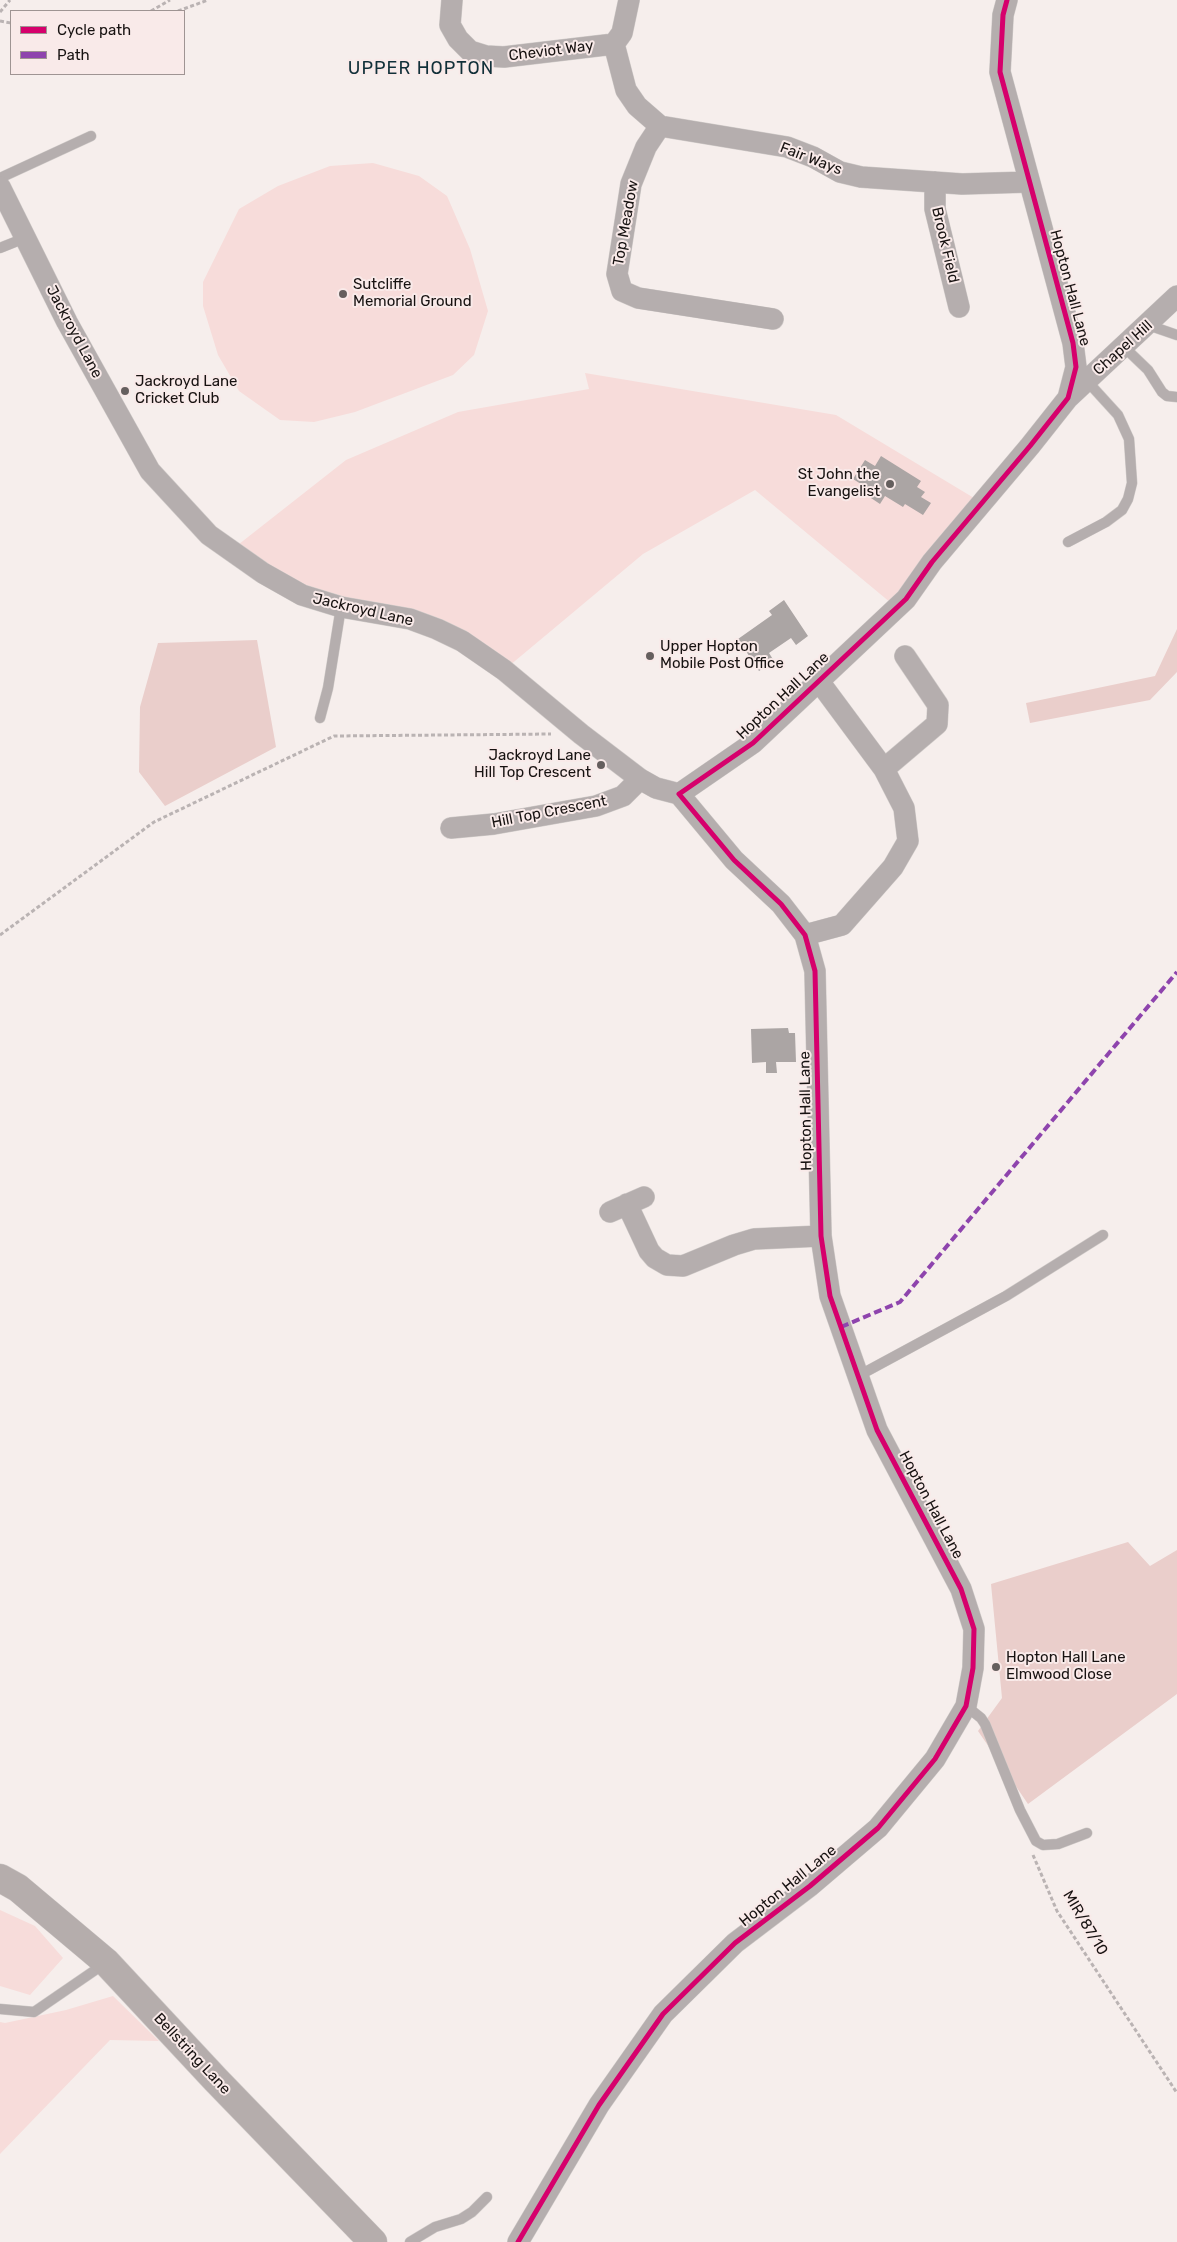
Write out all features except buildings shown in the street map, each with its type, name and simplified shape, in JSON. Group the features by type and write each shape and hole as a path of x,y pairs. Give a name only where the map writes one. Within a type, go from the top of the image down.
{"main road":[{"name":"Bellstring Lane","path":"0,1878 18,1888 106,1962 222,2087 373,2242"}],"street":[{"name":"Cheviot Way","path":"452,0 450,25 458,39 470,51 486,56 504,57 614,44 622,33 629,0"},
{"name":"Hopton Hall Lane","path":"518,2242 599,2105 663,2014 735,1943 810,1886 878,1828 935,1759 966,1706 972,1668 974,1629 969,1613 961,1589 877,1430 830,1296 821,1236 815,971 805,935 781,904 734,860 679,794 752,743 906,599 932,562 1068,398 1076,367 1073,343 1000,72 1003,15 1007,0"},
{"path":"614,44 626,90 637,106 660,126"},
{"name":"Fair Ways","path":"660,126 786,147 813,157 840,172 861,177 962,184 1029,182"},
{"name":"Top Meadow","path":"660,126 644,153 631,184 617,274 622,291 638,298 773,319"},
{"name":"Brook Field","path":"935,182 935,209 959,307"},
{"name":"Jackroyd Lane","path":"0,188 67,322 150,471 209,535 230,551 302,595 340,607 410,620 462,641 504,670 581,734 640,779 656,788 679,794"},
{"name":"Chapel Hill","path":"1068,398 1177,296"},
{"path":"884,769 937,724 938,705 905,656"},
{"path":"805,935 842,925 894,866 908,841 904,808 884,769 818,680"},
{"name":"Hill Top Crescent","path":"451,828 494,824 596,806 623,796 640,779"},
{"path":"627,1204 648,1251 667,1265 683,1266 734,1245 754,1239 821,1236"}],"lane":[{"path":"0,178 91,136"},
{"path":"0,248 25,238"},
{"path":"1148,325 1177,335"},
{"path":"1124,346 1148,370 1162,392 1167,396 1177,397"},
{"path":"1068,542 1106,522 1122,510 1128,499 1132,483 1129,439 1118,415 1087,381"},
{"path":"320,718 328,688 340,607"},
{"path":"858,1376 1006,1296 1103,1235"},
{"path":"966,1706 981,1718 985,1724 1020,1810 1036,1841 1043,1845 1058,1844 1087,1833"},
{"path":"0,2009 34,2012 106,1962"},
{"path":"410,2242 435,2227 461,2219 472,2212 487,2197"}],"path":[{"path":"0,12 10,0"},
{"path":"153,10 170,0"},
{"path":"181,10 208,0"},
{"path":"0,935 154,822 334,736 581,734"}],"shaded area":[{"name":"Sutcliffe Memorial Ground","path":"373,163 419,176 447,196 470,249 488,311 474,355 453,375 355,412 314,422 280,420 239,391 218,355 203,306 203,282 239,209 278,186 330,166"},
{"path":"585,373 836,415 974,498 891,603 755,490 643,554 509,666 306,590 234,548 346,460 458,412 589,389"},
{"path":"1177,629 1177,672 1150,700 1030,723 1026,703 1155,676"},
{"path":"257,640 276,747 165,806 139,772 140,707 158,643"},
{"path":"1128,1542 1150,1566 1177,1550 1177,1694 1028,1804 978,1731 1002,1698 991,1584"},
{"path":"0,1910 35,1926 63,1958 30,1995 0,1986"},
{"path":"113,1996 159,2041 110,2040 0,2154 0,2022 5,2023 66,2010"}],"marked path":[{"path":"841,1327 900,1302 1177,972"}],"cycle path":[{"path":"518,2242 599,2105 663,2014 735,1943 810,1886 878,1828 935,1759 966,1706 973,1668 974,1629 961,1589 877,1430 830,1296 821,1236 815,971 805,935 781,904 734,860 679,794 753,743 906,599 932,562 1068,398 1076,367 1073,343 1000,72 1003,15 1007,0"}],"place":[{"name":"Sutcliffe Memorial Ground","path":"343,294"},
{"name":"Jackroyd Lane Cricket Club","path":"125,391"},
{"name":"St John the Evangelist","path":"890,484"},
{"name":"Upper Hopton Mobile Post Office","path":"650,656"},
{"name":"Jackroyd Lane Hill Top Crescent","path":"601,765"},
{"name":"Hopton Hall Lane Elmwood Close","path":"996,1667"}],"district":[{"name":"UPPER HOPTON","path":"421,69"}]}
